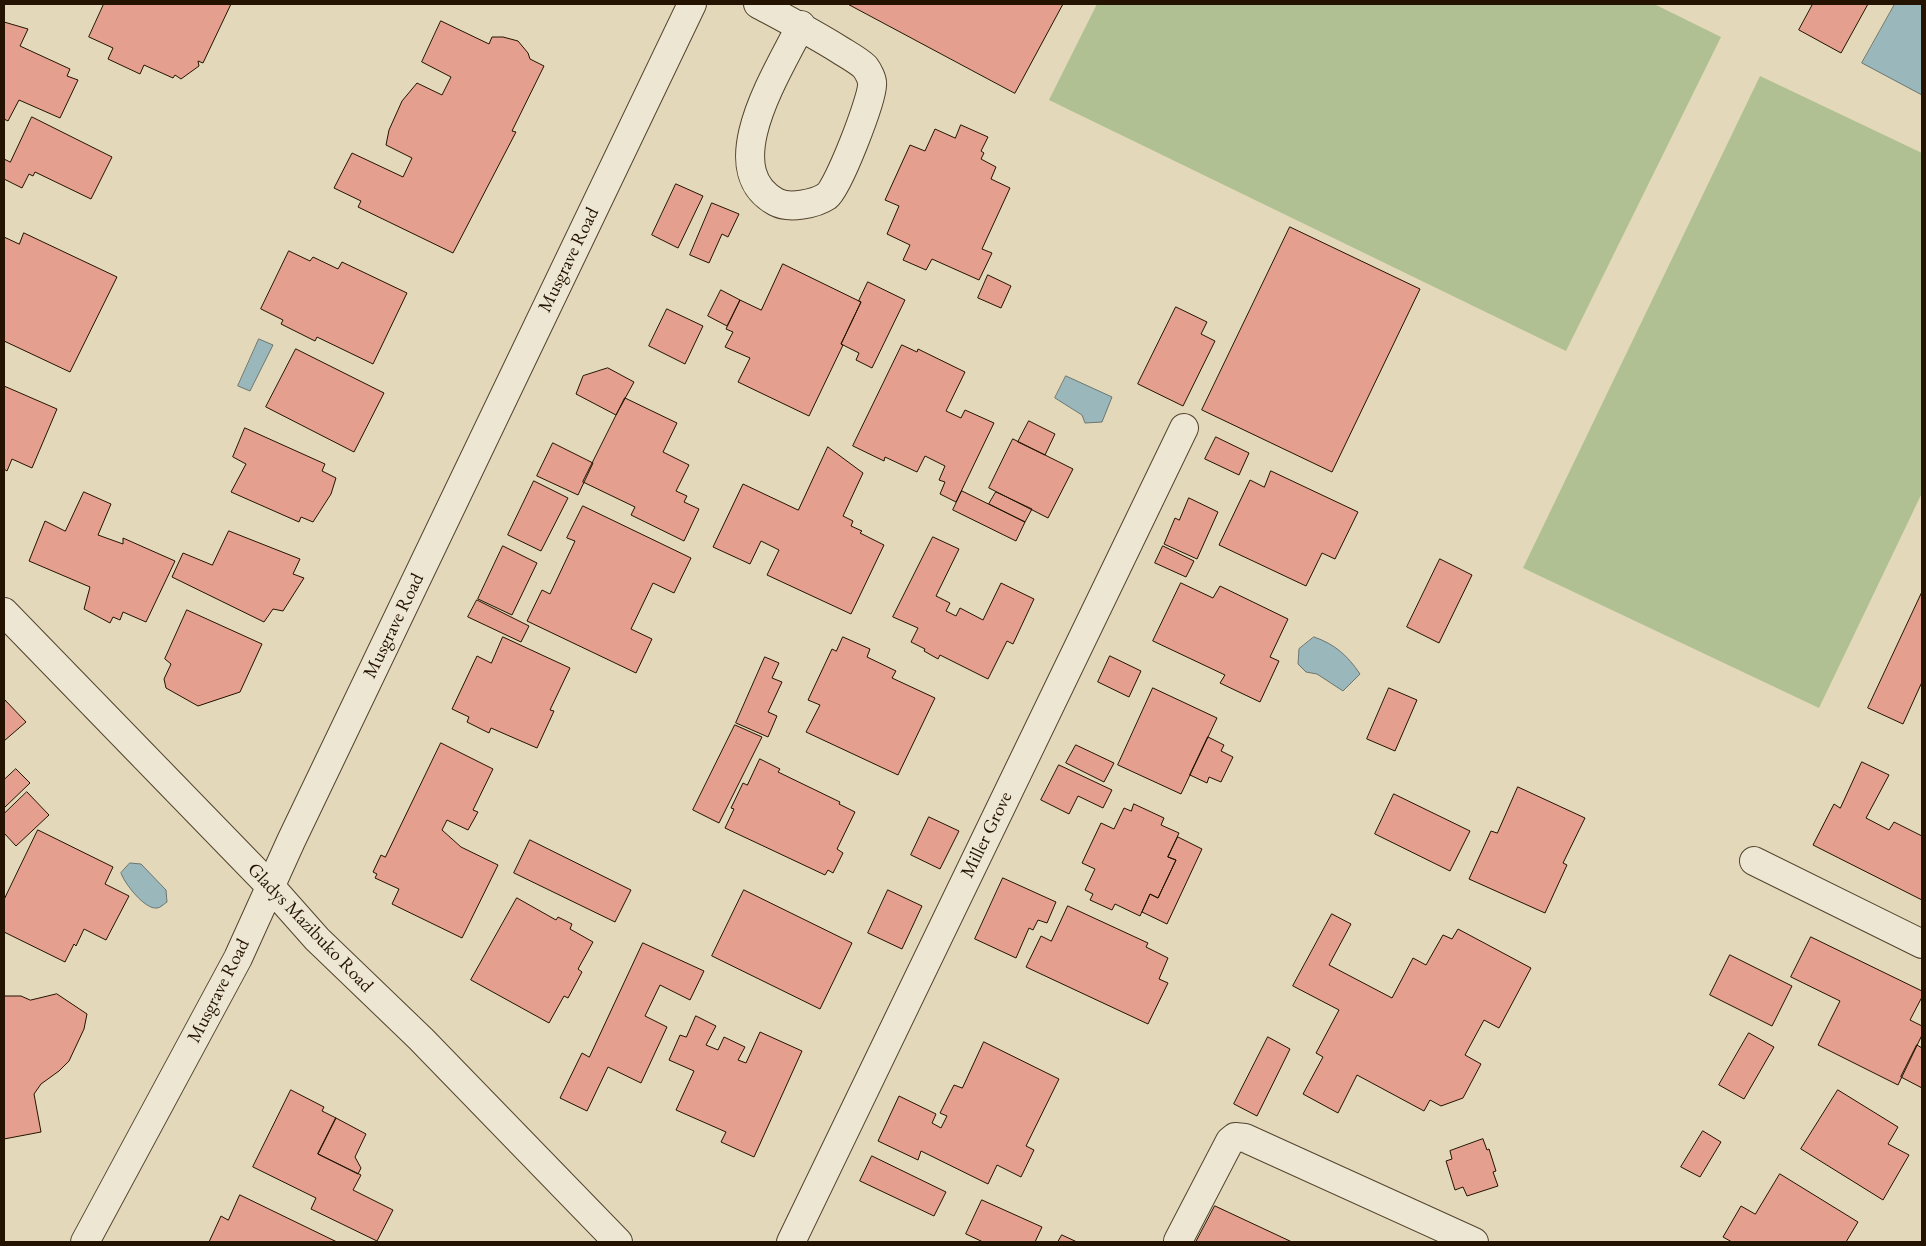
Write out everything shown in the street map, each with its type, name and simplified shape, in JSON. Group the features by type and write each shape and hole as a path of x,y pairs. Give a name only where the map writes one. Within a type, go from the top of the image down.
{"street":[{"name":"Musgrave Road","path":"85,1242 238,958 270,886 692,4"},
{"path":"758,4 801,25 866,68 873,83 869,102 838,181 828,195 813,203 778,204 766,196 755,180 749,164 750,139 762,107 801,25"},
{"name":"Miller Grove","path":"791,1242 1184,428"},
{"name":"Gladys Mazibuko Road","path":"4,612 270,886 317,939 420,1040 618,1242"},
{"path":"1754,861 1922,944"},
{"path":"1178,1242 1230,1142 1235,1138 1245,1138 1474,1242"}],"green space":[{"path":"1097,4 1654,4 1721,37 1566,351 1049,100"},
{"path":"1760,76 1922,153 1922,493 1819,708 1523,568"}],"water":[{"path":"1895,4 1922,4 1922,95 1862,63"},
{"path":"259,339 273,345 250,391 238,386"},
{"path":"1066,376 1112,397 1102,422 1085,423 1082,415 1055,398"},
{"path":"1314,637 1340,651 1360,674 1343,691 1317,674 1306,672 1298,664 1299,649"},
{"path":"130,863 141,864 166,890 167,902 161,907 147,905 126,883 121,873"}],"building":[{"path":"104,4 231,4 203,63 198,61 199,66 181,79 175,75 173,78 144,65 140,74 108,59 113,48 89,37"},
{"path":"848,4 1063,4 1015,93"},
{"path":"1813,4 1868,4 1841,53 1799,30"},
{"path":"441,21 489,44 492,37 503,37 518,41 528,53 530,59 544,66 512,131 516,132 453,253 358,207 361,201 334,188 352,153 403,177 412,158 386,145 389,130 402,101 417,83 442,95 451,77 422,62"},
{"path":"4,22 28,29 20,46 70,69 67,76 78,80 60,118 19,100 8,121 4,119"},
{"path":"32,117 112,157 91,199 35,172 33,176 29,174 22,188 4,179 4,159 10,162"},
{"path":"961,125 988,137 981,151 984,153 981,159 996,167 991,179 1010,188 982,249 992,253 979,280 932,259 926,270 903,260 910,245 887,234 899,206 885,200 910,145 925,151 935,129 955,138"},
{"path":"676,184 703,196 678,248 652,235"},
{"path":"712,203 739,214 728,237 722,234 709,263 690,255"},
{"path":"1290,227 1420,289 1332,472 1202,410"},
{"path":"24,233 117,277 70,372 4,341 4,237 19,244"},
{"path":"289,251 310,261 313,257 338,269 342,262 407,293 373,364 317,337 315,341 281,324 283,320 261,309"},
{"path":"783,264 861,302 809,416 738,382 750,358 725,347 733,332 726,329 740,300 761,310"},
{"path":"988,275 1011,286 1001,308 978,298"},
{"path":"868,282 905,300 872,368 856,360 859,353 841,344 861,302 859,301"},
{"path":"721,290 740,300 727,326 708,316"},
{"path":"1176,307 1207,322 1201,334 1215,341 1183,406 1138,384"},
{"path":"667,309 703,326 685,364 649,346"},
{"path":"902,345 917,352 918,349 965,372 946,411 961,418 965,410 994,423 956,502 940,494 945,482 939,480 945,466 925,456 917,472 885,457 884,461 853,446"},
{"path":"296,349 384,393 354,452 266,407"},
{"path":"608,368 634,382 616,415 576,394 583,376"},
{"path":"4,386 57,409 32,468 12,459 7,471 4,469"},
{"path":"625,398 677,423 663,452 689,465 676,491 687,496 684,502 699,509 684,541 631,515 635,507 583,482"},
{"path":"1029,421 1055,434 1045,455 1018,442"},
{"path":"245,428 325,464 322,471 336,478 331,494 313,522 301,517 299,522 231,492 246,464 233,457"},
{"path":"1216,437 1249,453 1239,475 1205,459"},
{"path":"1013,439 1073,469 1048,518 989,488"},
{"path":"553,443 593,463 578,495 537,476"},
{"path":"828,447 863,473 843,516 853,521 851,526 862,531 860,533 884,545 851,614 767,575 779,550 761,541 750,564 713,547 743,484 798,510"},
{"path":"1271,471 1358,512 1335,559 1322,553 1306,586 1219,545 1250,480 1264,487"},
{"path":"534,481 568,498 541,551 508,535"},
{"path":"962,491 1025,522 1016,541 953,510"},
{"path":"84,492 111,504 98,535 123,544 123,538 175,561 146,622 123,612 120,620 113,617 110,623 84,609 90,587 29,561 45,521 65,531"},
{"path":"996,492 1032,509 1025,522 989,504"},
{"path":"1189,498 1218,512 1197,559 1164,544 1175,518 1179,520"},
{"path":"583,506 691,558 674,593 653,583 631,629 652,639 636,673 527,621 542,590 550,594 575,541 567,538"},
{"path":"229,531 300,559 293,574 304,578 283,611 273,609 264,622 172,577 183,553 212,565"},
{"path":"933,537 959,549 936,596 950,603 946,611 956,616 960,608 983,620 1001,583 1034,599 1013,644 1007,641 988,679 940,655 938,659 924,651 925,649 911,642 918,628 893,617"},
{"path":"503,546 537,563 512,615 478,599"},
{"path":"1163,546 1194,561 1186,577 1155,563"},
{"path":"1440,559 1472,575 1439,643 1407,627"},
{"path":"1181,583 1213,598 1220,586 1288,619 1270,657 1279,661 1260,702 1220,683 1225,675 1153,641"},
{"path":"1922,592 1922,682 1903,724 1868,708"},
{"path":"477,600 529,626 521,642 468,617"},
{"path":"187,610 262,644 240,692 198,706 166,688 164,679 171,664 165,659"},
{"path":"503,637 570,668 550,710 554,711 537,748 491,728 489,733 467,722 469,717 452,709 477,656 491,663"},
{"path":"843,637 870,649 867,657 896,671 892,678 935,698 898,775 806,732 820,705 808,700 832,649 836,651"},
{"path":"1110,656 1141,671 1129,697 1098,682"},
{"path":"765,657 779,663 772,678 782,682 768,712 777,716 768,737 736,723"},
{"path":"1153,688 1217,718 1181,794 1118,765"},
{"path":"1389,688 1417,700 1395,751 1367,739"},
{"path":"4,699 26,722 4,741"},
{"path":"735,725 762,737 719,823 693,810"},
{"path":"1208,737 1224,745 1221,751 1233,757 1221,782 1209,777 1207,783 1190,775"},
{"path":"441,743 493,769 473,810 478,812 468,830 447,820 442,830 461,847 498,865 462,938 392,904 399,889 375,878 377,874 373,872 381,855 385,857"},
{"path":"1076,745 1114,763 1104,782 1066,763"},
{"path":"760,759 780,769 778,772 840,802 839,804 855,812 837,849 843,853 833,873 828,870 825,875 725,828 734,809 731,808 743,783 747,785"},
{"path":"1862,762 1889,775 1866,818 1889,830 1894,822 1922,836 1922,900 1813,845 1834,804 1840,808"},
{"path":"1059,765 1112,790 1103,808 1078,796 1069,814 1041,800"},
{"path":"16,769 30,783 4,808 4,780"},
{"path":"1518,787 1585,818 1563,863 1567,865 1545,913 1469,879 1491,831 1497,833"},
{"path":"27,792 49,815 16,846 4,833 4,814"},
{"path":"1394,794 1470,831 1450,871 1375,834"},
{"path":"1134,804 1164,818 1161,825 1179,833 1168,857 1176,860 1158,898 1150,894 1140,916 1115,904 1112,910 1090,900 1093,894 1085,890 1095,869 1082,863 1101,823 1114,829 1124,808 1131,811"},
{"path":"929,817 959,831 940,869 911,855"},
{"path":"38,830 113,867 105,884 129,896 106,940 84,929 76,946 74,944 65,962 4,932 4,900"},
{"path":"1178,837 1202,849 1167,924 1142,912 1150,894 1158,898 1176,860 1168,857"},
{"path":"530,840 631,890 615,922 514,873"},
{"path":"1003,878 1056,902 1047,923 1038,920 1033,930 1029,928 1016,958 975,939"},
{"path":"744,890 852,943 820,1009 712,956"},
{"path":"888,890 922,906 902,949 868,933"},
{"path":"517,898 556,920 558,917 572,924 570,929 593,942 578,969 582,972 568,998 564,996 549,1023 471,980"},
{"path":"1068,906 1148,943 1146,947 1168,958 1159,979 1168,983 1148,1024 1026,967 1041,936 1051,941"},
{"path":"1332,914 1351,924 1329,965 1392,998 1413,958 1426,965 1443,935 1452,939 1458,929 1531,968 1499,1028 1484,1020 1465,1055 1481,1064 1463,1098 1441,1106 1430,1100 1424,1111 1357,1075 1338,1113 1303,1094 1323,1057 1316,1053 1339,1010 1293,986"},
{"path":"1811,937 1922,991 1922,997 1910,1020 1922,1026 1922,1035 1898,1085 1818,1045 1840,1001 1791,977"},
{"path":"643,943 704,971 690,1000 660,985 645,1016 667,1027 641,1083 608,1067 587,1111 560,1098 582,1053 589,1057"},
{"path":"1730,955 1792,986 1772,1026 1710,995"},
{"path":"57,994 87,1014 84,1029 69,1061 41,1084 34,1094 41,1132 4,1139 4,996 21,996 30,1000"},
{"path":"696,1016 716,1026 706,1045 718,1050 724,1037 745,1047 738,1060 746,1063 760,1032 802,1051 754,1157 721,1142 726,1132 676,1110 694,1071 669,1060 680,1035 686,1037"},
{"path":"1749,1033 1774,1047 1744,1099 1719,1085"},
{"path":"1268,1037 1290,1049 1257,1116 1234,1104"},
{"path":"984,1042 1059,1079 1026,1146 1034,1150 1021,1177 997,1165 988,1184 921,1151 918,1160 878,1141 899,1096 936,1114 932,1123 941,1128 947,1116 940,1113 954,1085 962,1088"},
{"path":"1917,1045 1922,1048 1922,1088 1901,1077"},
{"path":"291,1090 324,1107 322,1111 336,1118 318,1154 361,1175 353,1190 393,1210 377,1241 311,1209 316,1198 253,1167"},
{"path":"1838,1090 1898,1127 1888,1144 1909,1155 1883,1200 1801,1149"},
{"path":"336,1118 366,1134 355,1157 361,1168 358,1174 318,1154"},
{"path":"1703,1131 1721,1142 1700,1177 1681,1167"},
{"path":"1483,1139 1487,1150 1489,1149 1496,1171 1493,1172 1498,1186 1467,1196 1463,1187 1455,1190 1446,1161 1452,1159 1450,1151"},
{"path":"872,1156 946,1192 934,1216 860,1181"},
{"path":"1780,1174 1858,1222 1846,1242 1732,1242 1723,1237 1741,1206 1755,1214"},
{"path":"240,1195 337,1242 209,1242 221,1216 228,1220"},
{"path":"982,1200 1042,1227 1035,1242 983,1242 966,1234"},
{"path":"1215,1206 1292,1242 1196,1242"},
{"path":"1062,1235 1077,1242 1058,1242"}]}
